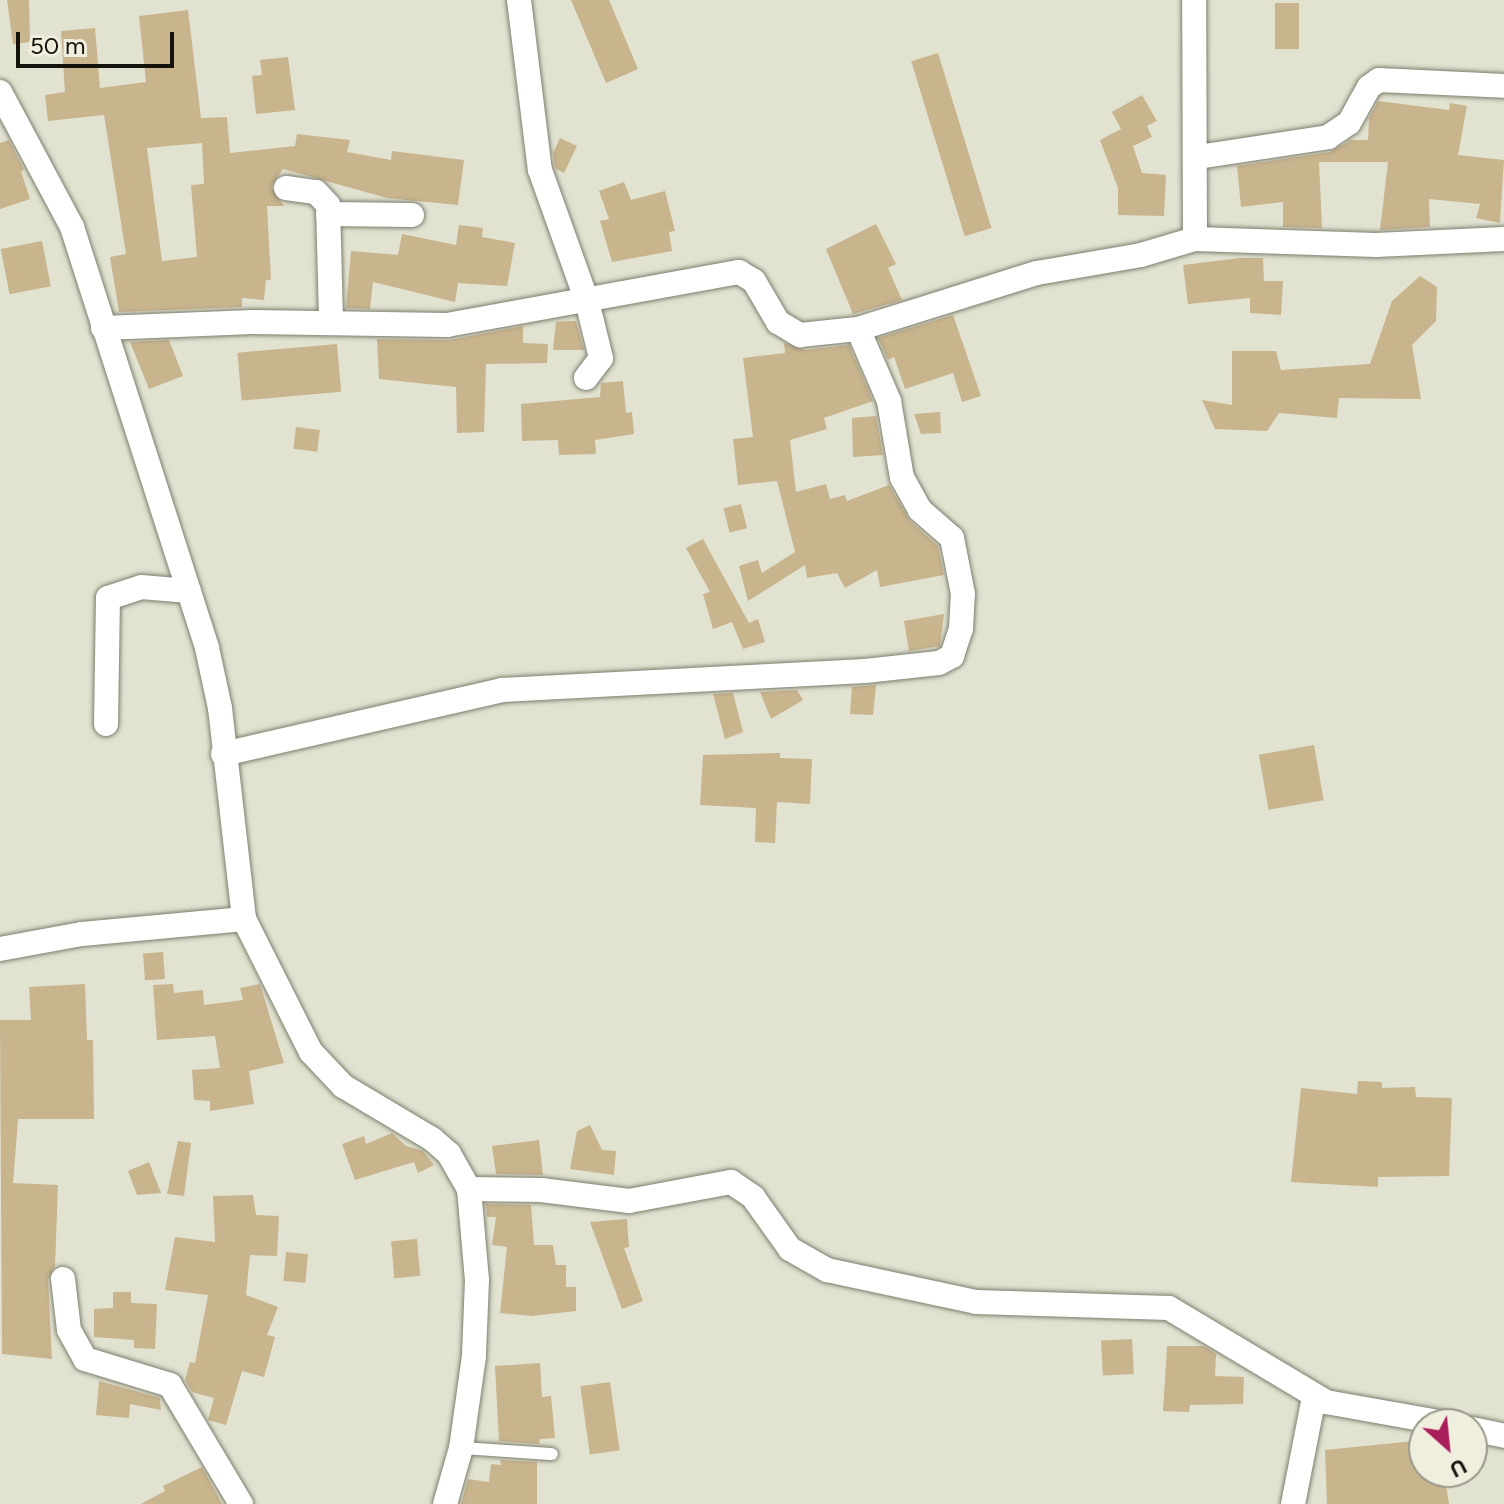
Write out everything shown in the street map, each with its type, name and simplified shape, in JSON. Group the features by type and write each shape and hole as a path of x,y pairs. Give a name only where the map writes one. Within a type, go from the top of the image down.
{"street":[{"path":"519,0 540,170 587,301 601,358 586,378"},
{"path":"1194,0 1198,157 1195,239"},
{"path":"1198,157 1328,137 1349,123 1369,87 1379,80 1504,86"},
{"path":"0,92 66,211 189,591 214,676 244,919 311,1052 343,1086 432,1139 449,1154 469,1189 476,1295 461,1448 445,1504"},
{"path":"286,188 316,192 328,214 331,322"},
{"path":"328,214 412,215"},
{"path":"103,328 331,322 447,325 739,272 754,281 788,331 800,335 858,329 1037,273 1141,255 1195,239 1376,245 1504,239"},
{"path":"223,754 502,690 865,671 939,663 952,656 961,629 963,594 952,538 920,510 902,478 889,401 858,329"},
{"path":"106,724 108,598 141,587 189,591"},
{"path":"0,949 82,934 244,919"},
{"path":"469,1189 541,1190 629,1201 731,1182 753,1197 790,1249 827,1270 976,1302 1169,1308 1314,1397 1408,1416"},
{"path":"63,1279 69,1330 85,1359 170,1385 241,1504"},
{"path":"1293,1504 1314,1397"}],"lane":[{"path":"461,1448 552,1454"}],"building":[{"path":"7,0 29,0 30,42 13,44"},
{"path":"571,0 609,0 638,69 606,83"},
{"path":"1275,3 1299,3 1299,49 1275,49"},
{"path":"188,10 201,118 227,117 230,153 295,146 297,134 350,140 347,152 391,160 392,151 464,160 458,205 387,198 283,169 271,187 284,206 267,206 271,280 266,280 264,300 242,298 242,307 119,312 110,257 126,254 104,115 48,121 45,95 65,92 61,31 95,28 100,88 146,82 139,16","holes":["202,143 204,184 191,185 197,257 162,261 147,148"]},
{"path":"938,53 992,228 965,236 911,61"},
{"path":"288,57 295,110 256,114 252,76 262,75 260,60"},
{"path":"1142,95 1157,121 1147,126 1152,137 1133,146 1142,173 1166,175 1164,216 1118,215 1118,188 1100,140 1121,129 1112,112"},
{"path":"1378,101 1449,110 1450,103 1467,106 1458,155 1504,160 1500,223 1476,218 1480,204 1429,199 1430,227 1380,230 1388,162 1319,162 1322,228 1283,227 1283,202 1241,207 1237,166 1330,152 1351,140 1368,140 1369,118"},
{"path":"560,138 577,146 564,173 555,168 553,153"},
{"path":"9,140 24,170 21,171 30,199 0,209 0,143"},
{"path":"624,182 631,200 665,191 675,231 669,232 672,251 612,262 600,221 609,219 599,191"},
{"path":"876,224 896,264 888,268 902,300 853,314 826,249"},
{"path":"459,225 483,228 482,237 515,243 507,286 458,283 455,302 373,282 370,309 346,308 351,251 398,255 402,234 456,245"},
{"path":"42,241 51,286 10,294 1,249"},
{"path":"1263,258 1264,281 1283,281 1281,315 1250,313 1250,298 1188,304 1183,265"},
{"path":"1420,276 1437,287 1436,321 1412,345 1421,399 1339,398 1337,418 1279,413 1267,431 1215,429 1202,400 1232,405 1232,351 1276,351 1281,370 1370,364 1392,301"},
{"path":"953,315 981,396 962,402 953,373 905,389 894,357 888,360 878,338"},
{"path":"576,321 584,350 553,350 556,322"},
{"path":"523,326 523,343 548,344 547,363 486,364 484,432 457,433 456,387 379,379 377,339 449,340"},
{"path":"169,340 183,376 149,389 130,342"},
{"path":"784,343 806,350 849,345 873,401 824,418 827,429 790,440 796,492 826,484 830,499 845,495 847,501 889,485 910,521 938,546 944,575 880,587 877,570 845,588 837,573 807,578 805,565 748,601 739,566 758,560 762,573 795,552 777,481 738,485 733,439 753,437 743,358 785,353"},
{"path":"337,344 341,392 242,401 237,353"},
{"path":"623,381 626,413 632,412 634,434 595,440 596,454 559,455 558,440 522,441 521,404 600,397 601,383"},
{"path":"940,412 941,433 921,434 914,414"},
{"path":"876,416 883,455 853,457 852,418"},
{"path":"296,427 320,430 317,452 293,449"},
{"path":"741,504 747,528 730,533 724,508"},
{"path":"703,539 749,623 758,619 765,642 743,649 732,622 713,629 703,594 710,592 686,548"},
{"path":"944,614 940,646 909,651 904,621"},
{"path":"876,685 873,715 850,714 852,687"},
{"path":"797,690 803,700 771,719 760,692"},
{"path":"733,693 743,732 725,739 713,694"},
{"path":"1314,745 1324,800 1269,810 1259,755"},
{"path":"780,753 780,758 812,759 810,804 777,802 775,843 755,842 756,808 700,805 703,755"},
{"path":"163,952 165,979 145,980 143,953"},
{"path":"85,984 87,1040 93,1040 94,1119 18,1119 13,1183 58,1185 55,1266 48,1280 52,1359 2,1354 0,1020 31,1020 29,987"},
{"path":"173,984 174,993 203,990 204,1005 243,1000 240,988 260,984 284,1063 249,1071 254,1104 210,1111 210,1101 194,1100 192,1070 220,1068 215,1036 157,1040 153,985"},
{"path":"1358,1081 1382,1082 1382,1088 1415,1087 1416,1097 1452,1098 1449,1176 1378,1177 1378,1187 1291,1182 1301,1088 1357,1094"},
{"path":"590,1125 602,1150 616,1151 614,1175 570,1169 577,1131"},
{"path":"392,1133 406,1146 423,1151 434,1165 418,1173 414,1162 355,1180 342,1144 364,1136 366,1144"},
{"path":"539,1140 543,1175 496,1174 492,1146"},
{"path":"178,1141 191,1143 184,1196 167,1194"},
{"path":"149,1162 161,1193 137,1195 128,1171"},
{"path":"253,1195 256,1215 279,1216 277,1256 250,1255 246,1295 278,1307 267,1335 275,1337 264,1377 242,1371 226,1425 208,1420 214,1398 192,1392 185,1380 190,1362 195,1363 208,1295 165,1290 175,1237 215,1242 213,1196"},
{"path":"486,1204 531,1205 534,1245 553,1245 556,1265 566,1265 566,1287 576,1287 576,1311 532,1316 500,1313 507,1247 492,1245 496,1217 487,1217"},
{"path":"627,1219 629,1247 624,1248 643,1301 622,1309 590,1222"},
{"path":"417,1239 420,1276 394,1278 391,1241"},
{"path":"286,1252 308,1254 305,1283 283,1281"},
{"path":"113,1292 131,1292 131,1303 157,1304 155,1349 134,1348 134,1340 94,1337 94,1309 113,1308"},
{"path":"1132,1339 1134,1374 1103,1376 1101,1341"},
{"path":"1167,1346 1204,1346 1216,1354 1215,1376 1244,1377 1243,1404 1190,1405 1189,1412 1163,1411"},
{"path":"540,1363 542,1397 551,1396 555,1438 540,1439 539,1444 499,1441 495,1366"},
{"path":"99,1381 160,1398 161,1410 130,1404 129,1418 96,1415"},
{"path":"610,1382 620,1450 590,1455 580,1386"},
{"path":"1408,1442 1408,1488 1446,1488 1449,1504 1327,1504 1325,1450"},
{"path":"500,1460 537,1462 537,1504 461,1504 468,1479 489,1482 491,1464 501,1465"},
{"path":"202,1467 222,1504 141,1504 165,1491 163,1486"}]}
